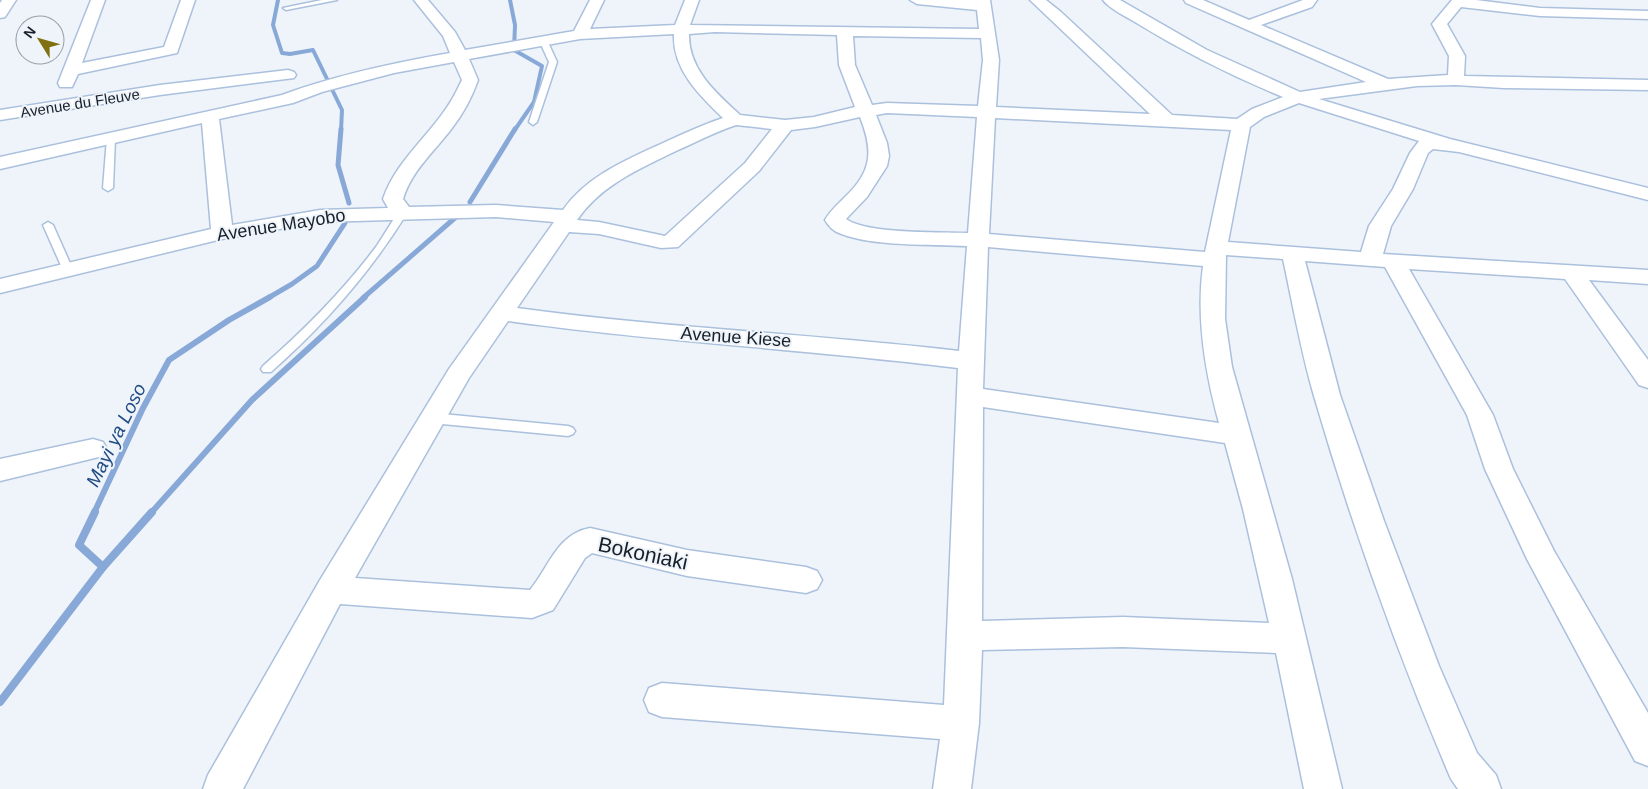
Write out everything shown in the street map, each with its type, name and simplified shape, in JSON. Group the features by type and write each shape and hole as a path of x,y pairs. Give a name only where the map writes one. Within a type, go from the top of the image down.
{"street":[{"path":"0,14 8,0"},
{"path":"55,107 72,70 98,0"},
{"path":"72,70 171,50 188,0"},
{"path":"402,213 393,199 398,181 457,108 470,80 450,35 421,0"},
{"path":"580,34 597,0"},
{"path":"692,0 682,30 682,46 686,61 696,79 735,120"},
{"path":"917,0 984,3 991,60 971,361 961,723 952,789"},
{"path":"1037,0 1056,15 1167,120"},
{"path":"1110,0 1154,29 1191,49 1299,97 1443,143 1648,194"},
{"path":"1191,0 1384,85"},
{"path":"1248,25 1307,4 1310,0"},
{"path":"1630,0 1648,8"},
{"path":"1456,80 1457,56 1439,24 1458,1 1540,12 1648,15"},
{"path":"0,163 287,99 316,88 393,68 580,34 682,30 988,34"},
{"path":"844,31 847,66 877,141 879,161 853,200 837,215 835,220 838,225 866,233 905,237 1217,254 1292,253 1648,277"},
{"name":"Avenue du Fleuve","path":"0,115 160,90 288,75"},
{"path":"222,789 331,590 458,375 566,221 588,193 623,169 713,127 735,120 785,125 815,122 864,110 887,108 1241,125 1258,113 1299,97 1384,85 1456,80 1504,83 1648,85"},
{"path":"210,116 222,234"},
{"name":"Avenue Mayobo","path":"0,286 222,234 320,216 496,211 566,221 661,242 670,242 752,167 785,125"},
{"path":"1241,125 1219,229 1214,279 1213,318 1217,356 1258,511 1323,789"},
{"path":"1443,143 1431,143 1424,146 1419,152 1402,189 1380,226 1381,260 1480,415 1500,469 1543,559 1648,748"},
{"path":"1292,253 1327,395 1368,521 1422,666 1470,776 1482,789"},
{"path":"1572,272 1648,379"},
{"name":"Avenue Kiese","path":"501,313 596,326 864,348 971,361"},
{"path":"970,396 1237,435"},
{"path":"0,470 93,449"},
{"name":"Bokoniaki","path":"331,590 532,604 540,600 544,595 579,544 590,540 687,563 806,580"},
{"path":"964,636 1124,632 1289,639"},
{"path":"662,700 961,723"}],"lane":[{"path":"286,8 334,0"},
{"path":"533,122 553,62 543,40"},
{"path":"108,188 111,138"},
{"path":"267,369 302,339 333,306 381,247 402,213"},
{"path":"48,225 68,270"},
{"path":"432,418 568,431"}],"waterway":[{"name":"Mayi ya Loso","path":"278,0 273,25 282,53 290,54 313,50 342,110 341,131"},
{"path":"510,0 515,25 514,50 542,66 534,102 514,131"},
{"name":"Mayi ya Loso","path":"341,129 338,165 349,203"},
{"path":"470,202 515,129"},
{"path":"363,298 456,217"},
{"name":"Mayi ya Loso","path":"268,298 317,266 345,223"},
{"name":"Mayi ya Loso","path":"94,513 143,408 169,360 229,320 270,297"},
{"path":"151,513 252,400 365,297"},
{"name":"Mayi ya Loso","path":"95,512 79,545 103,567"},
{"path":"103,567 152,512"},
{"name":"Mayi ya Loso","path":"0,702 103,567"}]}
